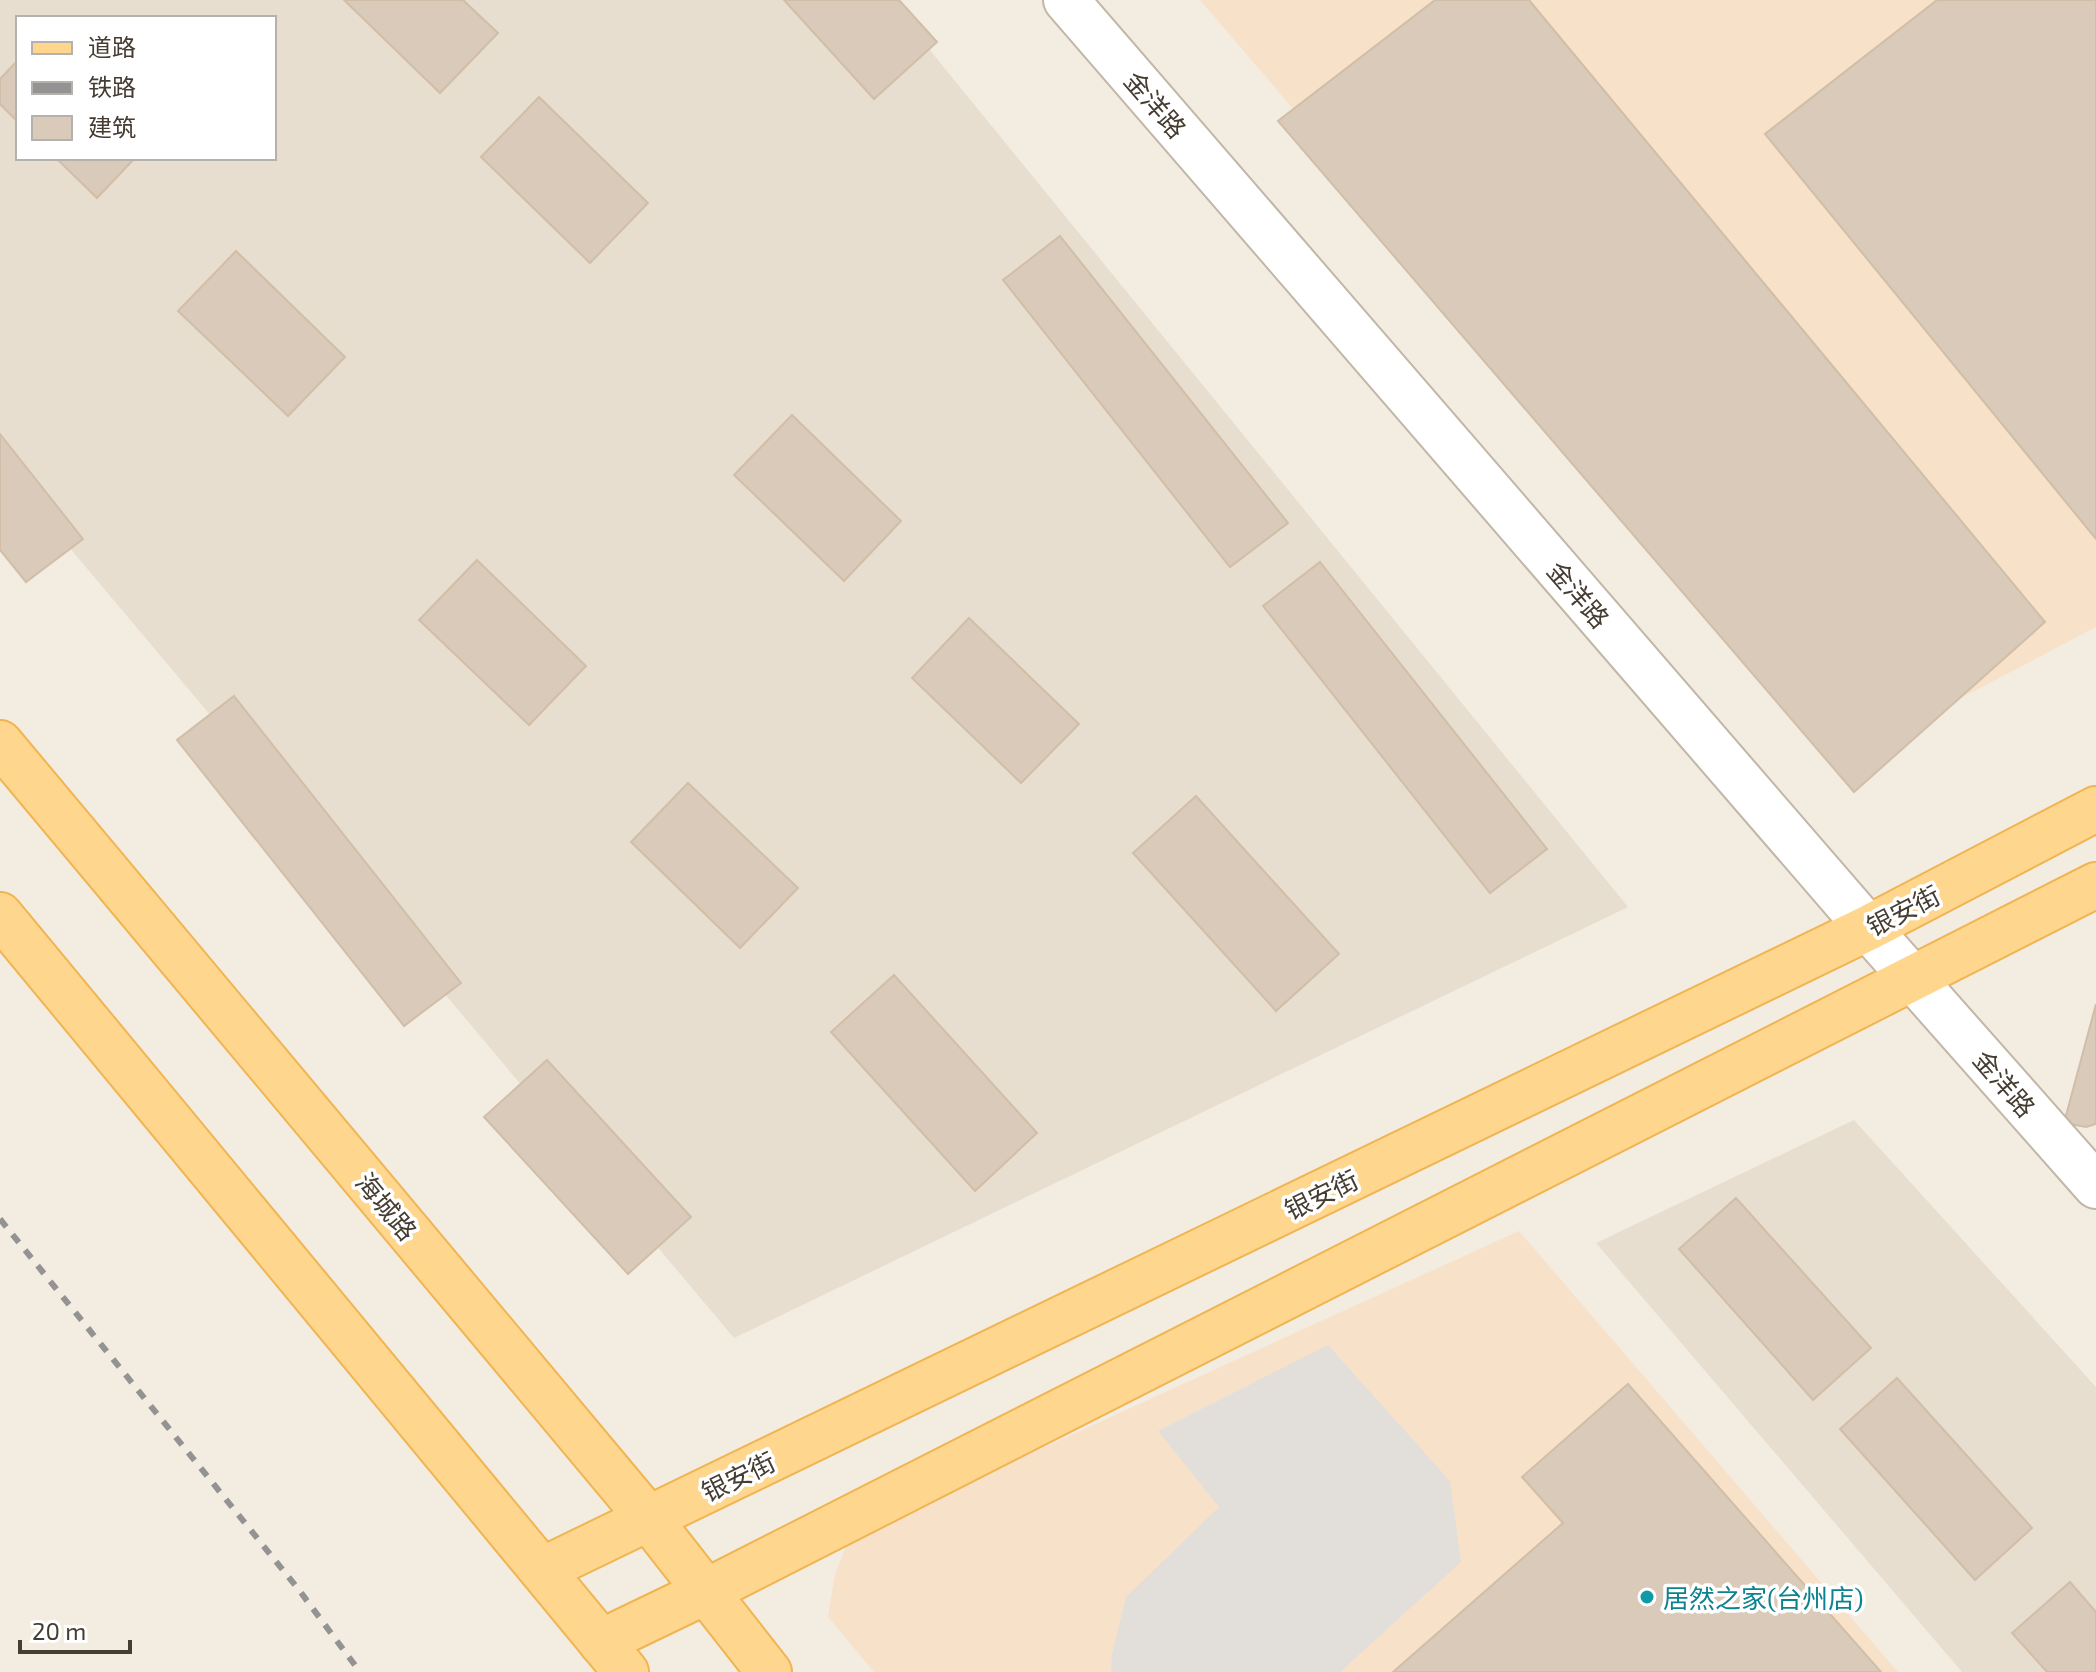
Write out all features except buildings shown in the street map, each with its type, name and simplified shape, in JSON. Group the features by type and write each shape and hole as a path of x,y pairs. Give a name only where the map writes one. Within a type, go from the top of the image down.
{"main road":[{"name":"海城路","path":"0,743 649,1519 769,1672"},
{"name":"银安街","path":"542,1570 1868,928 2096,809"},
{"path":"0,915 614,1657 705,1592 2096,885"}],"street":[{"name":"金洋路","path":"1066,0 1868,928 2096,1186"}],"shaded area":[{"path":"0,0 889,0 1628,907 734,1338 0,465"},
{"path":"1200,0 2096,0 2096,627 1849,757"},
{"path":"1854,1120 2096,1387 2096,1672 1962,1672 1596,1243"},
{"path":"1519,1231 1898,1672 874,1672 828,1617 835,1574 849,1539"},
{"path":"1328,1345 1450,1481 1461,1562 1340,1672 1111,1672 1112,1654 1126,1597 1219,1507 1158,1431"}],"railway":[{"path":"0,1219 299,1590 360,1672"}],"place":[{"name":"居然之家(台州店)","path":"1647,1597"}]}
